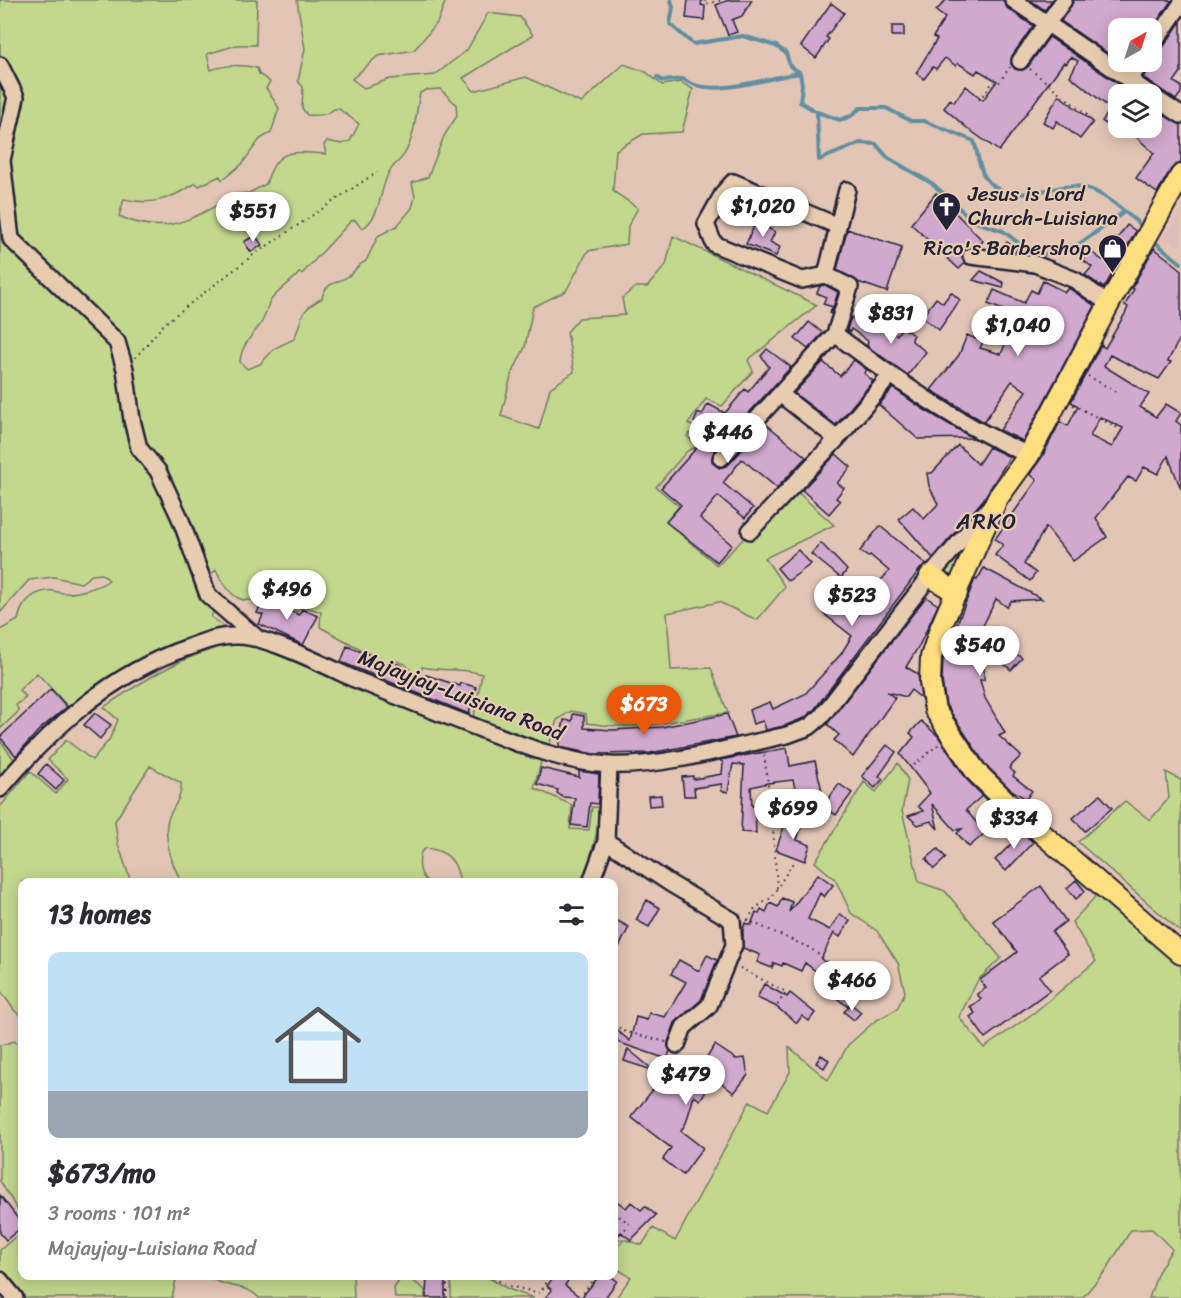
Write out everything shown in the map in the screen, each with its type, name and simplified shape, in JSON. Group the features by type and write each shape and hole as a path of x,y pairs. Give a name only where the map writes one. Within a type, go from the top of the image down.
{"main road":[{"path":"1180,180 1109,304 1029,455 997,499 940,629 931,657 930,682 935,710 976,772 1017,812 1181,954"},
{"path":"930,576 957,593"}],"street":[{"path":"1013,0 1135,84"},
{"path":"1020,61 1065,0"},
{"path":"1162,32 1181,4"},
{"path":"0,65 16,97 2,160 11,239 117,342 125,369 132,420 139,448 158,471 180,518 208,595 261,642"},
{"path":"1129,80 1135,72"},
{"path":"1162,102 1181,115"},
{"path":"721,458 835,334 850,287 826,275 802,280 714,244 706,224 724,192 733,182 838,226"},
{"path":"826,275 847,190"},
{"path":"971,256 1035,264 1075,280 1109,304"},
{"path":"835,334 890,376 992,439 1029,455"},
{"path":"750,531 837,439 890,376"},
{"path":"780,394 837,439"},
{"name":"Majayjay-Luisiana Road","path":"0,789 25,758 82,704 134,670 215,638 239,635 285,648 486,731 560,756 609,765 651,762 762,741 809,727 821,717 930,576 997,499"},
{"path":"592,878 606,841 609,765"},
{"path":"606,841 670,884 732,920 734,945 709,1006 684,1027 677,1045"},
{"path":"0,1280 15,1298"}],"path":[{"path":"705,0 705,4 723,0"},
{"path":"979,100 993,82 998,84 1017,58 1091,118"},
{"path":"125,369 165,324 191,303 252,256 377,172"},
{"path":"1075,369 1116,392"},
{"path":"1059,398 1118,428"},
{"path":"914,765 950,735"},
{"path":"762,741 772,813 777,888"},
{"path":"748,920 755,908 771,898 794,861"},
{"path":"732,920 748,920 810,948 850,979"},
{"path":"727,961 786,992 775,1009"},
{"path":"618,1028 622,1031 677,1045"},
{"path":"618,1038 622,1031"},
{"path":"618,1216 628,1224 618,1240"},
{"path":"447,1280 447,1298"},
{"path":"497,1280 508,1286 540,1293 548,1280"},
{"path":"580,1298 593,1280"}],"shaded area":[{"path":"1181,210 1181,241 1178,246 1164,238"},
{"path":"687,451 763,514 717,565 666,521 656,488"}],"green space":[{"path":"0,0 257,0 256,45 237,45 207,54 211,70 234,66 257,68 259,74 270,82 266,88 279,108 271,133 260,139 242,164 222,180 220,176 199,186 196,183 162,200 144,202 124,199 119,216 136,223 167,225 181,222 238,194 249,193 266,184 275,163 281,157 304,152 326,154 324,145 327,141 342,144 350,141 359,124 339,109 322,115 307,115 302,108 303,87 298,81 305,49 297,0 446,0 437,23 414,50 378,56 352,79 364,88 390,79 435,75 467,50 488,13 520,17 533,35 463,78 474,91 526,77 581,103 624,64 646,72 662,85 681,82 693,89 682,132 643,134 616,150 613,191 638,208 628,226 627,244 588,251 566,291 533,307 525,347 511,376 501,416 539,429 550,388 574,372 567,332 579,318 625,315 622,298 636,287 647,287 666,265 673,236 817,305 748,360 753,371 722,406 706,399 688,424 697,428 687,436 698,446 687,451 656,487 679,506 666,522 717,565 794,489 834,525 765,558 785,587 757,620 719,602 667,613 671,670 711,668 728,713 658,724 624,726 587,723 586,714 571,711 557,720 548,749 473,721 482,674 422,667 420,678 413,677 413,673 405,664 394,660 388,664 320,627 321,612 303,606 296,612 287,599 274,591 254,600 239,598 227,588 216,570 199,584 215,609 211,617 234,633 209,637 72,711 37,673 19,690 26,697 16,705 19,711 0,729 0,630 18,620 24,605 40,592 82,591 109,580 102,574 92,575 81,583 54,577 29,580 0,613","holes":["440,89 456,104 457,116 444,136 428,177 412,183 415,197 412,208 397,226 378,236 366,261 347,277 330,285 322,298 305,311 294,339 275,348 260,364 247,369 240,362 242,351 262,322 271,299 299,273 302,274 351,221 355,220 362,229 373,218 388,174 408,146 420,93"]},
{"path":"982,526 957,582 944,574"},
{"path":"233,643 268,648 542,758 534,788 572,805 570,829 589,830 592,807 603,808 585,878 459,878 450,858 440,851 426,848 421,852 420,864 425,878 180,878 170,854 167,823 180,794 181,783 150,766 115,821 118,844 130,878 18,878 18,1014 0,990 0,807 30,771 56,794 68,779 48,760 66,740 92,760 109,740 118,720 104,707 181,661"},
{"path":"0,740 15,761 0,775"},
{"path":"898,763 908,780 902,811 919,882 945,891 1001,958 978,980 959,1017 984,1048 1035,1012 1096,961 1072,922 1105,886 1181,952 1181,1298 1149,1298 1158,1272 1172,1249 1152,1229 1131,1230 1107,1269 1082,1298 616,1298 631,1277 618,1269 618,1246 623,1239 642,1245 653,1228 675,1241 750,1101 768,1111 790,1072 789,1047 828,1080 848,1045 875,1021 897,1009 905,992 898,963 877,931 851,913 835,879 815,862 864,782 876,792"},
{"path":"1166,772 1181,780 1181,932 1078,842 1125,801 1150,820 1169,798"},
{"path":"15,1041 18,1045 18,1210 0,1181 0,1045"},
{"path":"18,1234 18,1280 176,1280 172,1298 0,1298 0,1250"},
{"path":"215,1280 353,1280 354,1298 259,1298 248,1290"},
{"path":"400,1280 412,1280 425,1290 425,1298 395,1298 394,1288"},
{"path":"451,1280 493,1280 508,1289 534,1298 451,1298"}],"building":[{"path":"688,0 702,0 701,5 705,6 704,20 686,18"},
{"path":"729,0 752,0 742,16 732,20 737,32 728,35 716,5"},
{"path":"946,0 1003,0 1007,8 1033,26 1012,56 1011,64 1015,69 1023,70 1028,67 1049,37 1118,84 1108,84 1108,107 1070,76 1078,61 1071,57 1066,64 1064,62 999,151 944,108 950,99 954,102 966,86 983,100 997,81 978,70 975,74 958,63 956,66 945,58 936,69 933,67 924,79 916,73 937,39 933,37 945,18 936,11"},
{"path":"1030,0 1052,0 1045,10"},
{"path":"1074,0 1171,1 1159,18 1108,18 1108,53 1061,21"},
{"path":"831,3 844,13 826,37 829,39 816,58 801,46"},
{"path":"1181,21 1181,72 1174,82 1181,86 1181,93 1176,100 1162,90 1162,84 1153,84 1143,77 1146,72 1162,72 1162,49"},
{"path":"892,26 904,26 904,36 892,36"},
{"path":"1059,95 1093,122 1080,139 1057,121 1053,128 1043,122"},
{"path":"1108,113 1108,126 1102,121"},
{"path":"1162,114 1181,125 1181,163 1171,169 1157,193 1136,178 1154,153 1137,138 1162,138"},
{"name":"Jesus is Lord Church-Luisiana","path":"936,193 983,241 978,247 964,250 961,255 965,263 959,269 911,224"},
{"path":"758,217 766,221 764,226 775,232 770,242 780,247 776,256 746,244"},
{"path":"1127,225 1136,231 1104,288 1085,275 1092,267 1083,260 1090,251 1102,260"},
{"path":"847,229 902,247 887,292 858,282 837,270"},
{"path":"255,235 262,245 251,252 244,242"},
{"path":"1007,242 1017,249 1016,252 1000,250"},
{"path":"1154,248 1181,269 1181,336 1168,361 1171,362 1159,379 1110,355 1104,366 1149,394 1140,407 1156,417 1166,404 1181,413 1176,421 1181,425 1181,489 1168,456 1158,474 1144,467 1136,481 1128,477 1096,518 1107,537 1073,561 1046,527 1024,564 1036,573 1030,581 995,555 1003,545 995,539 1037,480 1030,474 1042,457 1060,422 1068,426 1078,406 1071,402 1101,345 1105,348 1125,314 1128,307 1125,305 1134,289 1132,288","holes":["1100,417 1123,428 1112,447 1090,436"]},
{"path":"981,271 1004,283 1003,288 973,280"},
{"path":"1043,281 1065,292 1068,288 1095,306 1023,441 1000,430 1026,391 1012,381 984,422 931,390 959,355 967,335 983,342 980,348 1001,354 1016,319 1011,317 1013,314 988,304 994,290 1024,303 1031,290 1037,293"},
{"path":"825,285 838,292 831,314 829,313 833,307 823,304 826,297 817,293 820,286"},
{"path":"951,292 960,300 939,330 922,317 936,298 943,303"},
{"path":"851,317 869,330 872,326 877,329 881,323 897,335 902,327 913,335 912,341 926,352 908,375 867,346 868,341 851,329 850,332 847,330"},
{"path":"809,322 823,333 808,349 795,339"},
{"path":"767,349 791,367 714,451 712,461 719,468 728,465 766,424 806,457 777,488 742,459 723,483 753,508 745,518 718,496 700,518 732,545 717,562 666,522 681,505 661,488 699,445 691,439 703,426 694,422 698,413 702,415 708,404 725,413 745,389 748,392 769,367 761,356"},
{"path":"854,360 867,370 864,373 873,381 836,425 794,393 823,362 840,376"},
{"path":"893,388 923,409 973,438 918,439 879,405"},
{"path":"958,445 978,464 989,447 1010,457 983,500 933,558 899,519 913,507 924,519 938,504 929,486 927,473 932,473"},
{"path":"836,454 851,467 837,483 844,488 836,498 840,501 829,514 802,490"},
{"path":"880,526 927,565 920,569 814,710 804,718 784,726 766,730 763,721 753,724 749,710 770,702 773,709 805,694 841,654 852,636 824,614 833,601 856,617 878,589 876,586 889,571 870,555 868,557 860,551"},
{"path":"821,543 847,570 841,578 811,554"},
{"path":"798,550 811,564 788,581 777,568"},
{"path":"984,568 1042,599 1011,601 1007,607 996,599 983,626 986,628 981,637 991,642 984,666 984,680 980,680 985,698 1005,733 999,736 1021,756 1009,768 1015,773 1013,776 1032,791 1026,799 1010,789 985,764 946,705 942,681 943,659 975,579 977,580"},
{"path":"272,596 284,601 281,607 299,615 302,609 318,616 303,645 259,624 263,615 257,613 263,601 269,603"},
{"path":"926,597 938,605 920,644 906,667 918,674 921,698 911,690 906,697 887,692 895,698 853,757 834,740 839,735 827,724"},
{"path":"347,646 374,657 373,660 390,668 393,662 402,666 401,669 425,679 426,675 460,686 461,683 476,687 469,714 341,662"},
{"path":"1011,650 1022,658 1011,670 1002,662"},
{"path":"51,689 67,707 39,730 16,756 0,737"},
{"path":"95,713 111,725 100,739 84,725"},
{"path":"573,714 584,716 584,728 613,730 662,727 727,714 736,737 650,753 594,754 559,747 564,720 572,721"},
{"path":"921,721 938,736 967,780 993,806 982,796 966,810 985,833 969,847 957,833 962,829 955,830 932,804 938,829 931,821 918,825 908,816 923,811 918,806 930,793 900,754 914,737 910,733"},
{"path":"887,745 896,752 879,776 883,779 875,788 862,776"},
{"path":"787,748 790,766 815,761 825,804 839,784 852,793 836,815 816,802 799,805 793,780 768,783 751,787 752,806 755,806 756,833 741,832 744,765 733,764 728,792 721,791 722,784 694,788 695,796 684,796 682,777 693,776 693,779 722,774 723,763 720,760"},
{"path":"46,764 64,780 56,790 38,774"},
{"path":"541,768 579,777 579,771 599,774 598,804 590,803 587,827 571,825 575,798 563,797 557,793 558,790 537,784"},
{"path":"661,795 662,805 649,806 648,796"},
{"path":"1100,795 1112,808 1085,831 1073,818"},
{"path":"788,815 803,821 797,840 810,845 805,861 776,850"},
{"path":"1019,830 1033,842 1006,871 995,860 1014,841 1011,839"},
{"path":"938,849 946,858 934,869 926,859"},
{"path":"818,874 833,885 824,897 820,893 808,919 830,930 840,914 850,921 840,937 834,933 821,959 860,990 847,1006 833,995 838,988 805,963 801,971 783,963 782,966 774,963 772,968 757,962 760,955 743,948 745,923 751,925 756,912 759,914 761,909 766,912 770,903 778,907 782,898 792,902 789,912"},
{"path":"1076,880 1085,891 1076,899 1067,888"},
{"path":"1041,886 1066,921 1052,932 1068,954 1039,976 1050,990 985,1038 970,1017 975,1013 970,1007 981,999 977,994 986,988 980,980 1017,952 993,921"},
{"path":"647,900 660,908 649,927 636,920"},
{"path":"618,921 629,927 618,949"},
{"path":"707,955 717,960 701,1000 675,1023 668,1042 670,1051 667,1059 618,1042 618,1031 630,1041 636,1017 647,1020 649,1013 665,1017 686,982 671,974 679,960 699,971"},
{"path":"764,984 787,997 790,993 815,1013 809,1021 802,1016 797,1023 775,1006 757,998"},
{"path":"851,1004 861,1012 854,1020 844,1012"},
{"path":"715,1045 736,1059 745,1058 748,1075 734,1093 715,1078 700,1100 694,1096 686,1123 681,1131 703,1148 683,1175 663,1159 671,1148 631,1117 663,1077 684,1093"},
{"path":"628,1049 652,1069 652,1070 624,1061"},
{"path":"821,1055 829,1060 824,1068 816,1063"},
{"path":"0,1195 18,1219 18,1230 6,1240 0,1233"},
{"path":"618,1202 626,1208 631,1202 641,1210 645,1206 656,1215 631,1240 621,1232 618,1236"},
{"path":"427,1280 445,1280 445,1298 426,1298"},
{"path":"551,1280 568,1280 565,1285 581,1298 545,1298 552,1290 547,1286"},
{"path":"596,1280 617,1281 605,1298 581,1298"}],"waterway":[{"path":"671,0 673,7 670,24 693,44 743,36 776,46 786,53 790,66 799,72"},
{"path":"657,77 663,81 683,79 695,85 724,87 800,73 802,85 800,102 817,112 819,160 860,143 876,144 888,158 933,184 973,221 1003,231 1033,254 1043,255 1059,247 1078,245 1124,212"},
{"path":"817,112 840,120 851,116 860,108 886,108 911,121 924,121 974,141 983,173 995,187 1018,194 1070,186 1090,189 1107,198 1144,228"},
{"path":"1156,243 1181,263"}],"place":[{"name":"Jesus is Lord Church-Luisiana","path":"947,232"},
{"name":"Rico's Barbershop","path":"1112,274"}],"district":[{"name":"ARKO","path":"987,521"}]}
